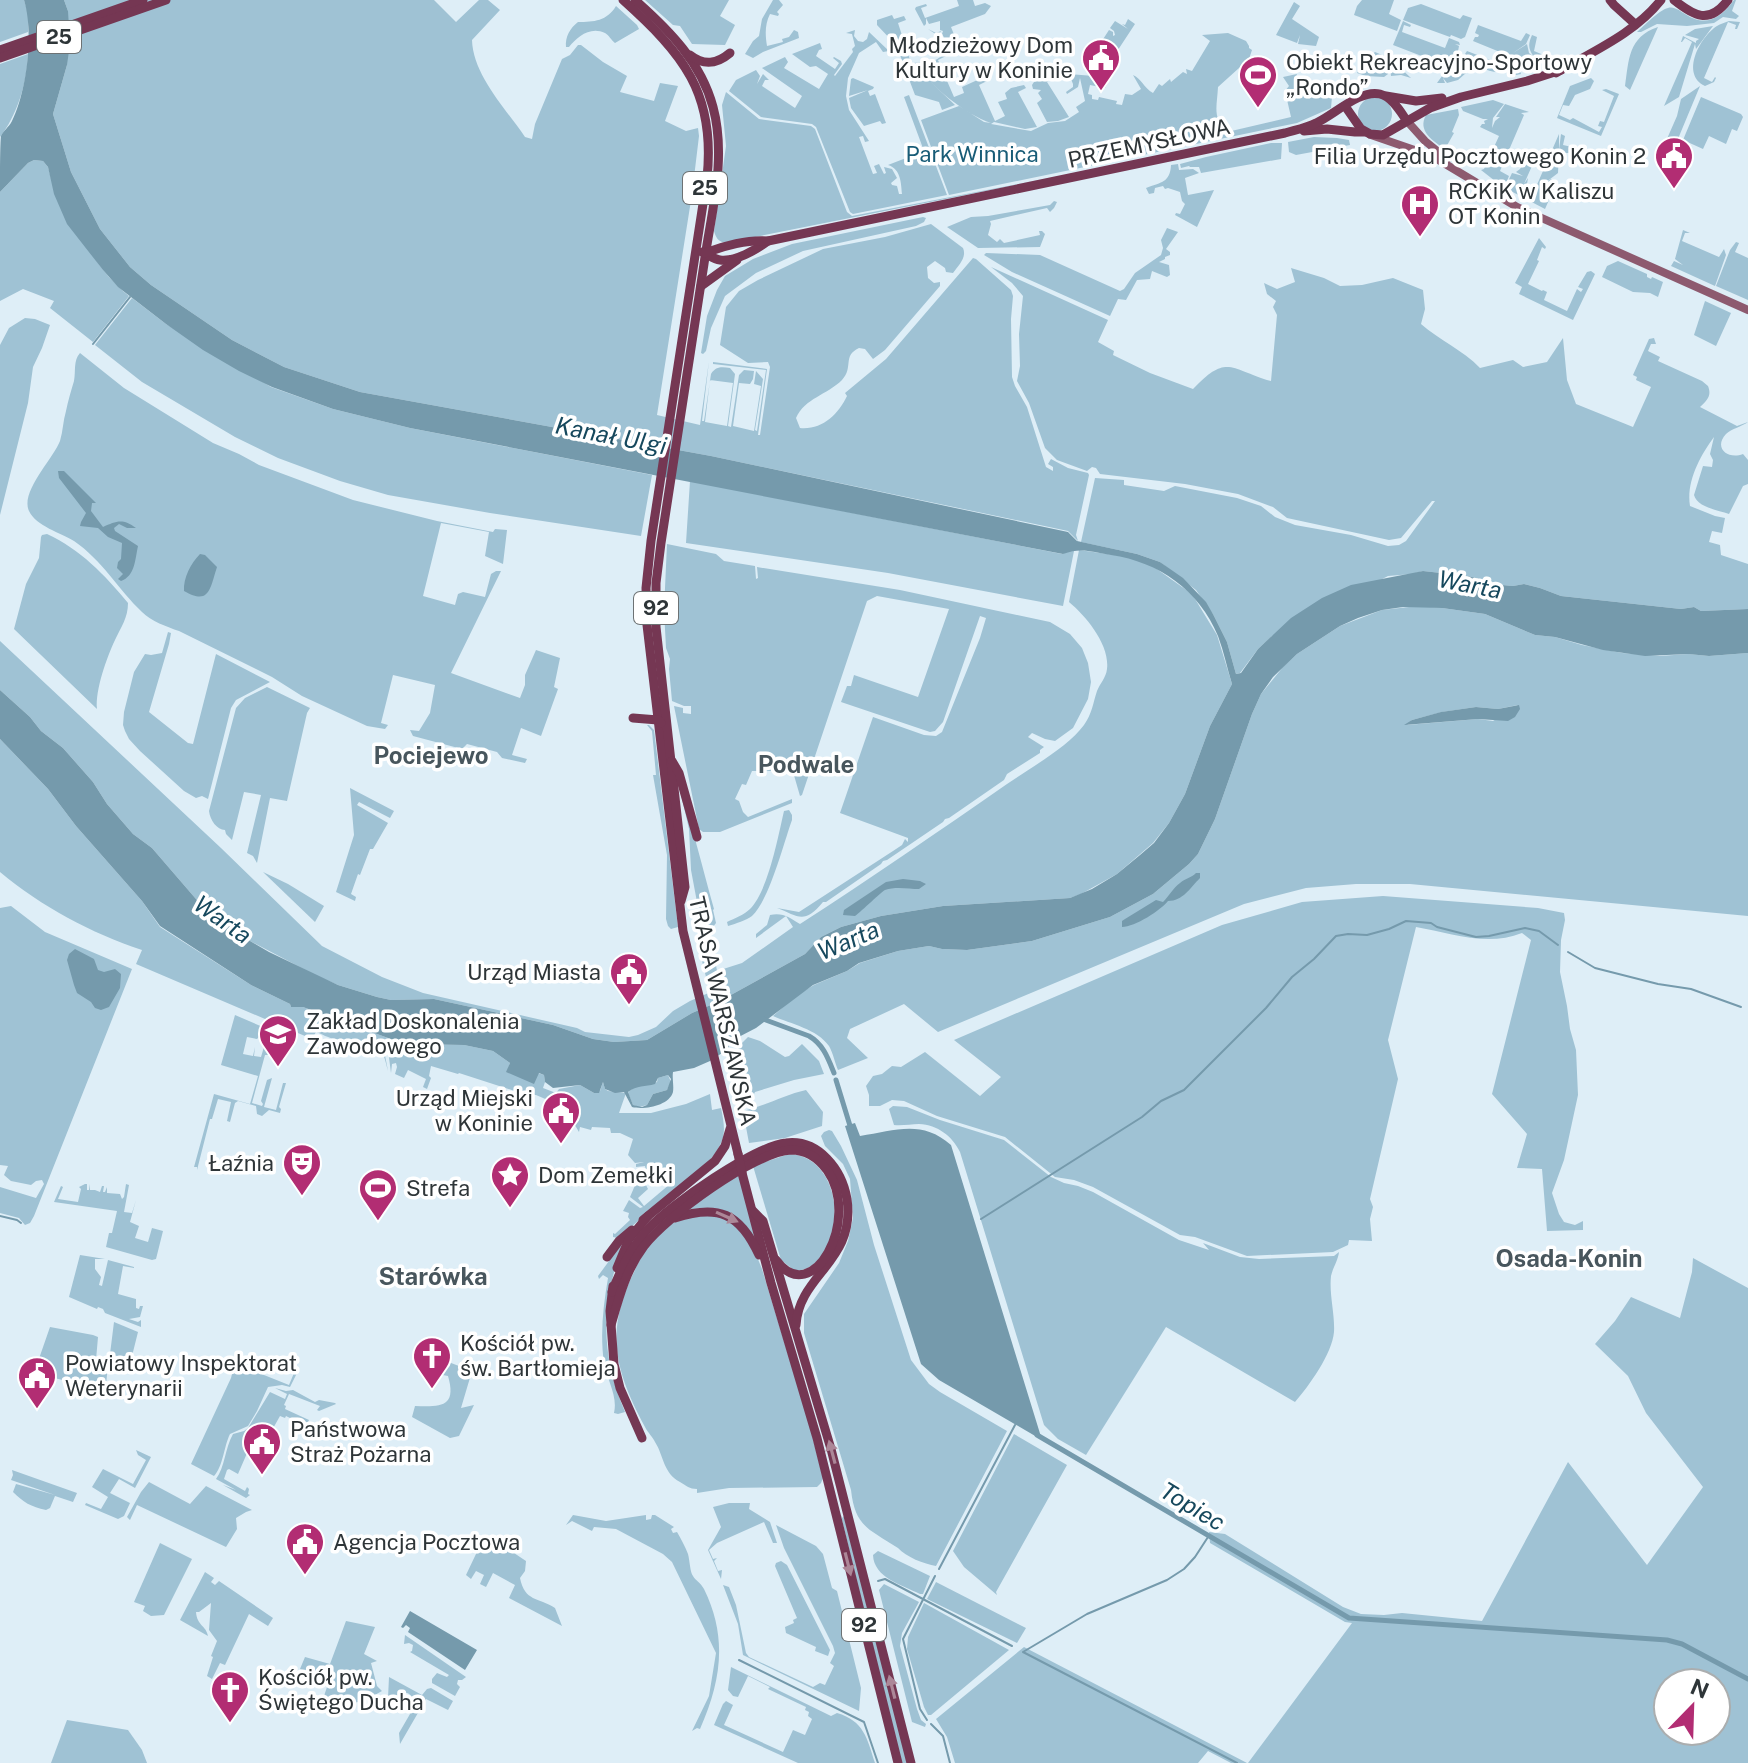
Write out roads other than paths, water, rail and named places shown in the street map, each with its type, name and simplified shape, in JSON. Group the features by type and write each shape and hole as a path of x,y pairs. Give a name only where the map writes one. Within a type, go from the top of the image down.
{"main road":[{"name":"25","path":"0,50 143,0"},
{"name":"25","path":"0,58 166,0"},
{"name":"25","path":"623,0 677,54 694,81 703,105 709,153 700,252"},
{"name":"25","path":"635,0 668,30 687,54 709,95 718,134 718,165 709,231 716,243 728,246"},
{"path":"1610,0 1635,24"},
{"path":"1367,131 1388,134 1430,108 1461,97 1541,79 1590,55 1635,24 1661,0"},
{"path":"1674,0 1700,16 1716,12 1728,0"},
{"path":"687,54 710,63 730,53"},
{"path":"1367,131 1356,111 1370,94 1420,101 1461,97"},
{"name":"PRZEMYSŁOWA","path":"728,246 768,241 1285,133 1319,122 1370,94"},
{"path":"1388,98 1432,147 1466,174"},
{"path":"1285,133 1332,129 1385,131 1394,121 1388,98"},
{"path":"1345,106 1367,131 1384,141 1424,152 1527,211 1748,310"},
{"name":"TRASA WARSZAWSKA","path":"709,231 700,252 659,520 648,558 646,598 679,907 686,949 751,1209 812,1421 898,1763"},
{"name":"PRZEMYSŁOWA","path":"701,286 741,256 768,241"},
{"path":"700,252 728,246"},
{"name":"TRASA WARSZAWSKA","path":"677,404 701,286 700,252"},
{"path":"700,252 721,260 741,256"},
{"name":"TRASA WARSZAWSKA","path":"659,520 656,605 666,728 685,887 679,907"},
{"path":"633,718 658,720 666,728"},
{"path":"671,759 679,773 697,837"},
{"path":"607,1257 619,1241 715,1161 727,1141 730,1125"},
{"path":"612,1292 635,1246 650,1227 667,1213 730,1168 779,1144 803,1144 819,1151 834,1167 845,1192 847,1214 845,1232 838,1250 800,1302 796,1321 798,1338"},
{"path":"611,1325 624,1282 636,1258 653,1236 684,1208 753,1163 783,1151 804,1152 823,1166 836,1188 840,1213 836,1236 823,1260 801,1275 785,1270 771,1249"},
{"name":"92","path":"751,1209 763,1221 838,1476 911,1763"},
{"path":"674,1218 704,1211 728,1216 745,1229 767,1268"},
{"path":"642,1438 618,1381 612,1353 611,1325 612,1292 624,1249 648,1216"}],"water":[{"name":"Warta","path":"24,0 64,0 68,11 70,44 67,65 53,114 71,172 100,229 130,267 151,285 232,340 284,367 360,392 711,456 1068,532 1077,541 1137,554 1160,562 1183,578 1206,602 1227,642 1236,674 1241,673 1258,649 1291,618 1322,598 1351,585 1423,571 1468,576 1502,585 1524,584 1561,596 1681,609 1694,607 1701,611 1748,609 1748,653 1645,656 1603,650 1535,635 1485,614 1442,608 1403,607 1358,618 1297,654 1273,677 1252,714 1215,819 1198,854 1153,894 1110,917 1032,941 967,950 929,946 898,951 859,963 813,985 756,1028 731,1041 728,1049 710,1061 673,1072 671,1097 656,1106 643,1108 632,1107 624,1092 605,1089 603,1082 599,1093 580,1085 553,1088 539,1073 534,1084 506,1072 510,1063 493,1051 464,1045 407,1044 303,1007 291,1007 160,926 48,789 0,739 0,690 63,748 133,834 152,848 202,906 269,952 338,985 377,997 391,1000 434,999 614,1042 647,1040 805,954 821,937 841,927 881,916 943,906 1070,898 1092,889 1117,874 1154,843 1169,823 1185,794 1210,726 1232,684 1218,636 1200,605 1175,581 1145,564 1087,551 1063,554 410,428 333,409 272,387 239,371 203,350 118,287 67,224 54,194 48,167 43,161 28,163 0,192 1,136 11,123 25,78 29,44","holes":["668,1075 671,1079 667,1090 653,1094 647,1105 633,1105 628,1092 655,1084 658,1078"]},
{"path":"58,471 64,471 96,503 92,503 91,511 103,527 120,522 136,528 119,524 114,528 138,546 134,567 126,579 118,579 123,574 117,568 122,543 98,528 80,526 86,513 59,478"},
{"path":"200,554 217,567 208,592 199,597 184,591 184,586 188,571"},
{"path":"1519,705 1515,717 1508,721 1478,719 1404,725 1441,712"},
{"path":"1200,873 1200,878 1182,896 1168,901 1140,921 1122,927 1122,921 1156,900 1163,902 1178,885"},
{"path":"903,879 926,884 919,889 885,890 855,916 843,915 844,910 886,882"},
{"path":"75,949 94,959 98,970 115,969 121,974 120,988 109,1007 101,1010 95,1008 77,993 67,960"},
{"path":"855,1123 860,1136 918,1129 951,1145 1042,1440 939,1380 921,1364 845,1126"},
{"path":"410,1611 477,1650 465,1670 408,1632 410,1628 406,1625 401,1627"}],"waterway":[{"path":"93,344 130,297"},
{"path":"981,1219 1142,1117 1161,1101 1184,1090 1266,1008 1292,977 1336,936 1367,935 1406,921 1431,923 1476,937 1525,928 1539,931 1558,945"},
{"path":"1568,952 1595,968 1691,989 1741,1007"},
{"name":"Topiec","path":"763,1019 814,1039 834,1073"},
{"name":"Topiec","path":"836,1080 851,1129"},
{"path":"0,1216 21,1223"},
{"path":"939,1569 1015,1425"},
{"name":"Topiec","path":"1037,1435 1349,1618 1667,1640 1682,1644 1748,1679"},
{"path":"1208,1537 1184,1569 1167,1580 1087,1614 1023,1652 1237,1763"},
{"path":"927,1720 920,1709 903,1639 935,1576"},
{"path":"878,1581 885,1579 1012,1646"},
{"path":"739,1660 864,1722 878,1763"},
{"path":"931,1724 943,1736 950,1763"}],"place":[{"name":"Młodzieżowy Dom Kultury w Koninie","path":"1101,92"},
{"name":"Obiekt Rekreacyjno-Sportowy „Rondo”","path":"1258,109"},
{"name":"Filia Urzędu Pocztowego Konin 2","path":"1674,190"},
{"name":"RCKiK w Kaliszu OT Konin","path":"1420,238"},
{"name":"Urząd Miasta","path":"629,1006"},
{"name":"Zakład Doskonalenia Zawodowego","path":"278,1068"},
{"name":"Urząd Miejski w Koninie","path":"561,1145"},
{"name":"Łaźnia","path":"302,1197"},
{"name":"Dom Zemełki","path":"510,1209"},
{"name":"Strefa","path":"378,1222"},
{"name":"Kościół pw. św. Bartłomieja","path":"432,1390"},
{"name":"Powiatowy Inspektorat Weterynarii","path":"37,1410"},
{"name":"Państwowa Straż Pożarna","path":"262,1476"},
{"name":"Agencja Pocztowa","path":"305,1576"},
{"name":"Kościół pw. Świętego Ducha","path":"230,1724"}],"district":[{"name":"Pociejewo","path":"431,755"},
{"name":"Podwale","path":"806,764"},
{"name":"Osada-Konin","path":"1569,1258"},
{"name":"Starówka","path":"433,1276"}],"park label":[{"name":"Park Winnica","path":"972,154"}],"water label":[{"name":"Kanał Ulgi","path":"611,435"}]}
